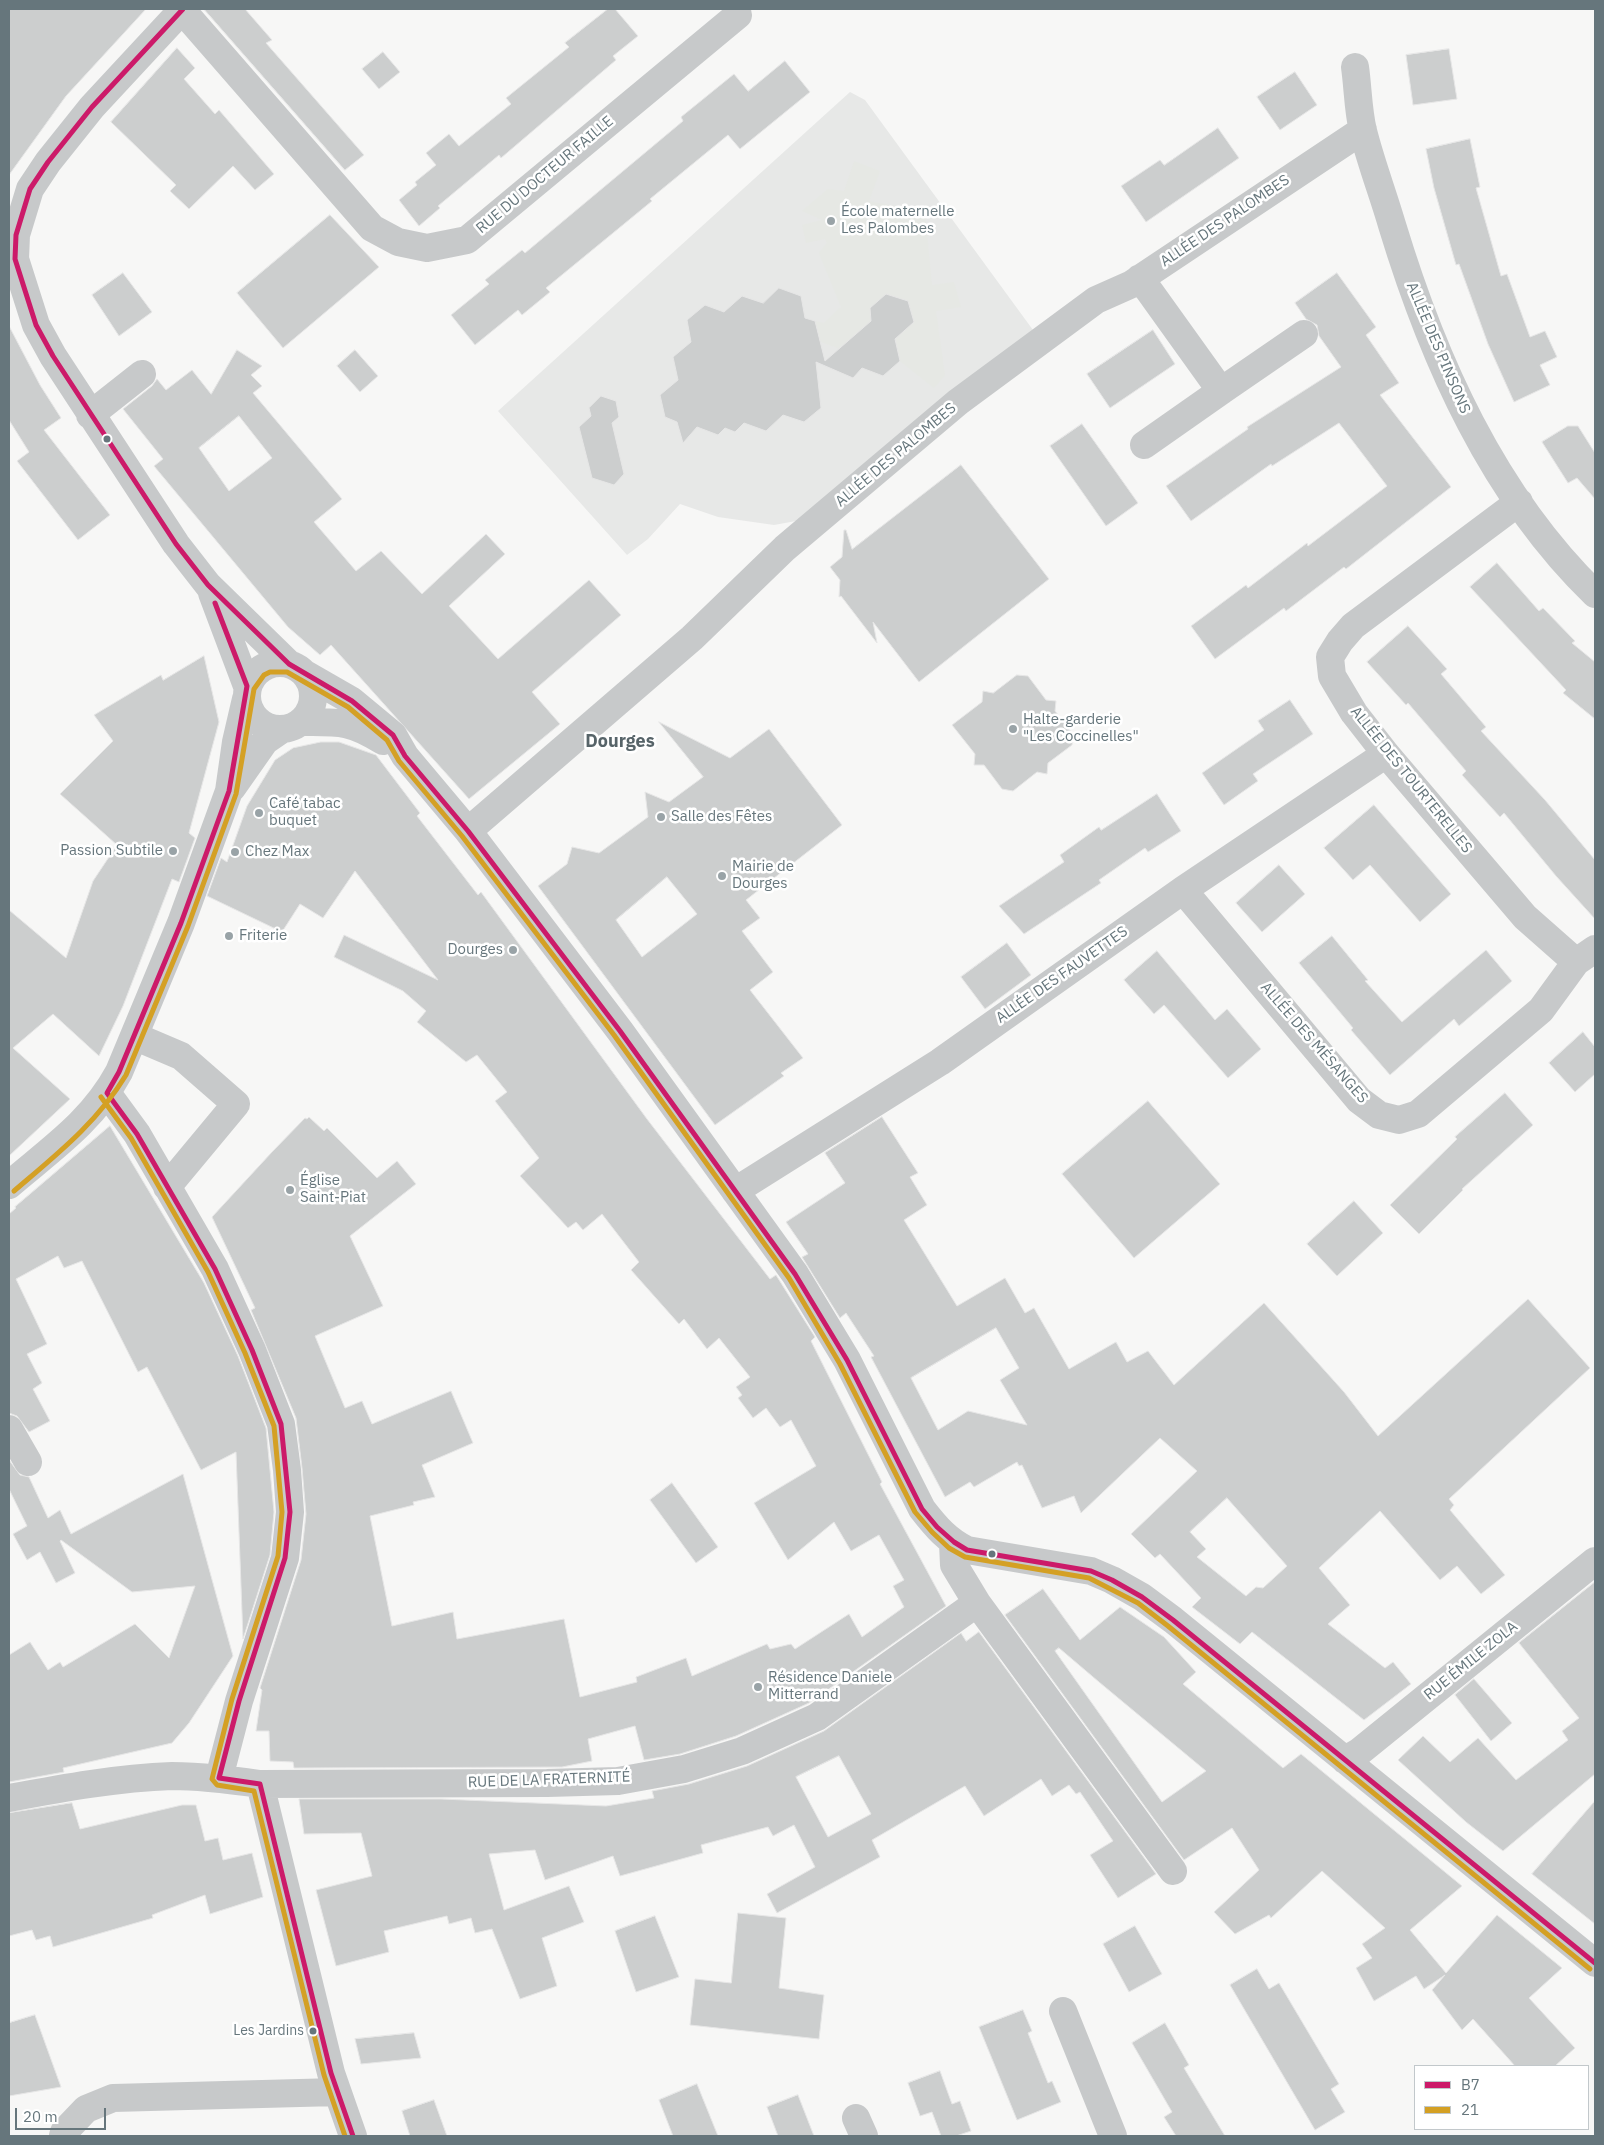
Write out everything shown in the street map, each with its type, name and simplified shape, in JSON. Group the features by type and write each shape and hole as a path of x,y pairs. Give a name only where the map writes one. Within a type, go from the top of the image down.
{"street":[{"name":"RUE DU DOCTEUR FAILLE","path":"183,10 372,228 398,242 427,248 467,240 738,15"},
{"path":"183,10 92,107 48,162 30,189 16,235 15,259 18,303 36,325 90,415 176,544 208,585 297,669 312,686 314,699 310,712 265,742 229,791"},
{"name":"ALLÉE DES PINSONS","path":"1355,67 1363,130 1406,271 1448,378 1480,442 1519,502 1541,532 1595,594"},
{"name":"ALLÉE DES PALOMBES","path":"468,831 692,638 784,548 958,402 1096,300 1140,278 1363,130"},
{"path":"1140,278 1221,391"},
{"path":"1144,445 1304,334"},
{"path":"90,415 142,374"},
{"name":"ALLÉE DES TOURTERELLES","path":"1519,502 1353,626 1340,640 1330,657 1332,676 1354,713 1386,754 1525,917 1586,956"},
{"path":"208,585 247,693 248,709 262,725 271,729 345,722 367,730 405,756"},
{"path":"9,1185 78,1126 107,1093 134,1036 181,923 229,791 236,742 247,693 255,673 268,664 297,669 352,701 393,735 405,756 468,831 620,1031 795,1274 846,1360 922,1509 939,1531 953,1543 967,1550 1091,1571 1112,1580 1142,1598 1173,1620 1595,1963"},
{"name":"ALLÉE DES FAUVETTES","path":"734,1191 940,1062 1183,890 1386,754"},
{"name":"ALLÉE DES MÉSANGES","path":"1183,890 1359,1100 1380,1115 1399,1120 1418,1114 1541,1010 1586,956"},
{"path":"134,1036 182,1056 236,1104 167,1187"},
{"path":"107,1093 136,1134 215,1269 252,1350 281,1424 290,1512 285,1558 239,1701 219,1778"},
{"path":"9,1429 28,1462"},
{"path":"953,1543 954,1565 977,1603 1173,1871"},
{"name":"RUE ÉMILE ZOLA","path":"1345,1760 1359,1752 1595,1561"},
{"name":"RUE DE LA FRATERNITÉ","path":"9,1798 86,1783 173,1776 219,1778 260,1784 538,1783 609,1781 684,1769 742,1751 817,1717 977,1603"},
{"path":"260,1784 337,2092 353,2136"},
{"path":"1063,2011 1113,2136"},
{"path":"63,2136 64,2132 86,2110 113,2098 337,2092"}],"shaded area":[{"name":"École maternelle Les Palombes","path":"850,92 865,100 1041,341 796,521 774,525 718,517 680,504 648,539 627,555 498,411"},
{"path":"854,161 880,171 869,201 925,212 932,285 954,282 961,307 936,311 945,375 934,388 900,361 895,339 913,322 908,301 886,294 870,308 871,321 840,349 821,342 815,321 824,323 841,307 819,253 827,243 825,239 806,243 802,225 822,220 802,211 828,189 844,191"}],"building":[{"path":"9,9 146,9 66,96 9,175"},
{"path":"204,9 245,9 272,40 266,43 364,155 345,170"},
{"path":"608,9 615,9 638,36 613,56 616,60 501,158 499,155 438,206 440,208 419,226 399,200 417,185 415,182 436,165 426,153 449,134 459,146 511,104 506,98 569,47 565,43"},
{"path":"177,48 195,68 184,79 215,114 219,110 274,174 255,190 233,166 189,209 170,191 176,185 111,122"},
{"path":"1449,49 1457,99 1413,105 1406,55"},
{"path":"383,52 400,72 379,89 362,69"},
{"path":"785,61 810,92 740,149 728,135 650,199 652,201 546,288 550,292 522,315 518,310 475,345 451,315 489,284 485,280 522,250 525,253 683,121 681,117 734,74 748,91"},
{"path":"1295,72 1317,105 1280,130 1257,97"},
{"path":"1218,128 1239,158 1146,222 1121,186 1160,160 1164,165"},
{"path":"1470,139 1480,187 1476,188 1501,276 1507,274 1530,337 1545,331 1557,357 1540,365 1550,385 1514,402 1488,344 1459,264 1456,265 1434,188 1426,149"},
{"path":"330,215 379,267 283,348 237,293"},
{"path":"123,273 152,312 119,336 92,295"},
{"path":"1337,273 1376,327 1366,335 1399,383 1380,395 1451,487 1346,569 1344,567 1286,611 1284,608 1215,659 1191,626 1246,585 1248,588 1307,543 1308,546 1387,486 1339,423 1272,466 1271,464 1191,521 1166,486 1248,429 1247,427 1341,367 1319,336 1317,325 1306,319 1295,303"},
{"path":"779,288 801,296 805,318 815,321 825,361 871,321 870,308 886,294 908,301 914,322 895,339 900,361 883,376 862,368 853,378 816,362 821,408 804,422 783,415 766,431 744,423 735,432 725,428 718,435 697,427 683,443 677,422 665,417 660,395 678,380 673,357 691,342 687,320 705,305 724,312 742,296 763,303"},
{"path":"9,326 40,385 61,418 44,430 110,515 78,540 17,461 29,452 9,420"},
{"path":"1153,330 1175,364 1110,408 1087,374"},
{"path":"237,350 262,366 251,375 262,386 253,393 342,499 314,522 356,571 381,551 422,594 486,534 505,554 449,606 498,659 589,580 621,615 532,692 560,724 469,799 331,645 320,655 288,627 154,466 163,459 123,409 152,386 157,379 166,390 192,370 211,394","holes":["239,416 272,458 229,491 199,448"]},
{"path":"355,350 378,376 360,392 337,366"},
{"path":"601,396 616,401 619,417 612,423 624,474 614,485 592,478 579,427 591,416 589,408"},
{"path":"1082,424 1138,503 1106,526 1050,446"},
{"path":"1568,426 1578,426 1595,453 1595,499 1577,478 1568,483 1542,442"},
{"path":"961,465 1049,579 919,682 873,622 877,643 841,596 839,597 840,580 830,567 842,557 844,530 846,530 852,549"},
{"path":"1497,563 1539,611 1543,608 1575,641 1572,643 1595,662 1595,719 1563,693 1566,690 1470,587"},
{"path":"1408,626 1447,669 1441,674 1486,727 1481,731 1545,800 1595,860 1595,919 1556,876 1504,813 1500,817 1462,775 1466,771 1408,703 1406,705 1367,662"},
{"path":"204,656 219,722 189,833 195,838 179,882 172,879 123,1006 99,1056 53,1014 13,1048 70,1099 9,1156 9,910 66,958 93,881 117,845 60,794 113,741 94,715 161,675 163,680"},
{"name":"Halte-garderie \"Les Coccinelles\"","path":"1017,675 1028,676 1046,700 1056,701 1055,711 1073,734 1072,745 1048,763 1047,774 1037,772 1013,791 1002,789 984,765 974,765 975,754 952,725 982,702 983,691 993,693"},
{"path":"1290,700 1313,734 1253,774 1258,781 1224,805 1202,773 1264,730 1258,721"},
{"path":"659,722 730,758 769,729 842,825 746,900 760,918 742,931 773,972 750,990 803,1058 781,1073 784,1076 715,1125 538,886 567,864 572,847 599,853 648,817 645,792 669,802 703,777","holes":["667,877 697,914 642,957 616,920"]},
{"path":"321,742 339,742 376,755 420,813 417,816 478,895 481,892 647,1119 770,1279 776,1275 815,1337 811,1341 882,1482 880,1484 946,1606 809,1703 736,1736 680,1754 644,1760 635,1726 588,1739 592,1761 562,1767 294,1768 293,1762 270,1761 269,1731 256,1731 262,1690 260,1688 301,1560 306,1514 302,1468 296,1418 251,1310 255,1308 212,1217 272,1152 305,1118 309,1117 324,1131 327,1128 377,1178 397,1161 416,1184 350,1236 383,1306 315,1336 345,1408 362,1401 372,1424 451,1391 473,1443 422,1465 435,1497 413,1502 414,1505 370,1516 392,1626 453,1612 457,1639 564,1619 580,1697 637,1682 636,1677 686,1658 692,1676 767,1644 770,1649 791,1644 795,1649 849,1614 862,1637 904,1607 893,1586 904,1580 879,1535 851,1551 834,1522 788,1560 754,1503 816,1466 791,1420 780,1427 766,1408 753,1418 738,1398 742,1395 736,1387 750,1377 719,1338 707,1349 684,1319 679,1324 631,1270 639,1262 602,1214 583,1230 576,1222 568,1228 520,1176 539,1158 495,1101 507,1092 477,1055 466,1062 417,1022 426,1011 403,991 334,957 344,935 438,980 355,871 323,918 300,904 282,932 207,896 221,858 227,862 247,806 275,760 293,748"},
{"path":"1157,794 1181,831 1148,852 1145,848 1099,880 1101,883 1024,934 999,906 1064,862 1060,855 1099,827 1101,830"},
{"path":"1374,805 1451,894 1420,922 1370,865 1353,880 1324,848"},
{"path":"1279,865 1305,894 1262,932 1236,903"},
{"path":"1332,936 1368,980 1365,981 1402,1022 1486,950 1512,981 1459,1026 1454,1019 1390,1075 1351,1030 1353,1028 1299,963"},
{"path":"1007,943 1031,975 985,1009 961,977"},
{"path":"1157,951 1215,1020 1227,1009 1261,1049 1228,1078 1164,1005 1154,1014 1124,980"},
{"path":"1583,1032 1595,1047 1595,1074 1575,1092 1549,1063"},
{"path":"1505,1093 1533,1125 1462,1189 1419,1234 1390,1205 1457,1139 1455,1137"},
{"path":"1148,1101 1220,1184 1134,1258 1062,1174"},
{"path":"882,1117 918,1173 910,1177 927,1205 904,1220 957,1306 1005,1278 1025,1313 1034,1308 1069,1369 1116,1342 1127,1362 1148,1351 1174,1385 1264,1303 1344,1392 1378,1436 1528,1299 1590,1368 1449,1499 1454,1505 1450,1510 1505,1575 1481,1594 1457,1566 1440,1580 1380,1511 1319,1568 1350,1605 1328,1624 1385,1668 1393,1662 1411,1684 1364,1720 1252,1632 1240,1644 1192,1607 1201,1598 1160,1554 1155,1558 1131,1534 1197,1471 1160,1438 1081,1513 1074,1496 1042,1508 1022,1465 1019,1466 1017,1462 974,1487 970,1482 945,1497 871,1357 874,1356 846,1313 840,1318 802,1257 808,1254 786,1222 845,1183 825,1153","holes":["996,1328 1019,1368 1000,1380 1027,1425 968,1411 938,1430 911,1378","1227,1498 1287,1566 1263,1588 1256,1587 1246,1596 1197,1557 1206,1549 1190,1532"]},
{"path":"110,1126 204,1283 238,1356 266,1428 274,1512 270,1555 243,1639 236,1452 201,1470 147,1367 138,1372 82,1261 64,1268 58,1256 16,1279 47,1344 27,1354 42,1383 33,1389 50,1421 29,1432 17,1416 9,1413 9,1214"},
{"path":"1354,1201 1383,1233 1337,1276 1307,1244"},
{"path":"9,1460 20,1475 29,1477 48,1518 60,1510 71,1534 183,1474 233,1656 189,1723 172,1743 63,1768 64,1772 9,1782 9,1655 30,1642 48,1670 60,1662 63,1667 135,1624 169,1658 195,1586 132,1592 61,1540 75,1573 56,1583 40,1552 27,1560 13,1534 27,1526 9,1489"},
{"path":"672,1483 718,1547 696,1563 650,1500"},
{"path":"1595,1582 1595,1774 1503,1851 1466,1822 1398,1760 1423,1736 1450,1762 1478,1738 1516,1780 1568,1740 1562,1731 1579,1718 1519,1643"},
{"path":"1043,1589 1080,1640 1120,1607 1164,1637 1196,1672 1183,1684 1283,1768 1301,1754 1462,1886 1410,1930 1446,1973 1497,1915 1562,1968 1529,1998 1575,2048 1556,2065 1514,2065 1473,2019 1462,2030 1432,1990 1445,1975 1424,1989 1416,1976 1374,2001 1356,1968 1372,1958 1362,1944 1385,1928 1322,1871 1271,1918 1269,1915 1235,1934 1214,1912 1259,1870 1232,1828 1184,1860 1005,1615","holes":["1059,1648 1206,1771 1162,1802 1055,1651"]},
{"path":"979,1632 1156,1874 1118,1898 1090,1855 1113,1841 1080,1792 1076,1794 1069,1785 1052,1796 1041,1779 984,1816 965,1786 872,1840 880,1857 777,1913 767,1894 815,1867 794,1825 773,1836 768,1827 701,1845 703,1853 620,1876 613,1856 545,1880 535,1850 489,1854 504,1910 569,1886 584,1922 542,1938 557,1986 520,1999 492,1929 475,1933 471,1918 449,1924 447,1916 384,1931 389,1952 336,1966 316,1890 372,1876 361,1833 304,1834 299,1799 441,1799 606,1806 654,1798 652,1791 689,1784 747,1766 824,1731 961,1633 966,1641","holes":["839,1756 871,1814 828,1837 796,1777"]},
{"path":"1474,1679 1512,1723 1491,1741 1455,1695"},
{"path":"1595,1801 1595,1924 1532,1874"},
{"path":"72,1803 80,1829 182,1805 196,1805 205,1841 218,1838 223,1860 252,1853 263,1897 210,1914 205,1895 152,1915 153,1918 53,1947 50,1936 36,1940 32,1930 9,1936 9,1813"},
{"path":"738,1913 786,1918 779,1988 824,1995 819,2039 690,2025 695,1979 731,1983"},
{"path":"655,1916 679,1977 636,1992 615,1931"},
{"path":"1135,1926 1162,1974 1129,1992 1103,1944"},
{"path":"1257,1969 1269,1989 1279,1983 1339,2084 1331,2089 1345,2112 1315,2130 1230,1985"},
{"path":"1023,2010 1032,2031 1028,2033 1048,2083 1052,2081 1061,2102 1017,2120 979,2027"},
{"path":"35,2015 61,2087 9,2096 9,2023"},
{"path":"1165,2023 1189,2065 1184,2068 1225,2136 1176,2136 1164,2117 1172,2112 1132,2043"},
{"path":"414,2033 421,2058 361,2064 355,2039"},
{"path":"940,2071 952,2104 960,2101 971,2131 956,2136 941,2136 932,2112 920,2116 908,2083"},
{"path":"697,2084 718,2136 673,2136 659,2100"},
{"path":"798,2095 814,2136 778,2136 767,2107"},
{"path":"434,2100 447,2136 410,2136 402,2111"}],"transit line":[{"name":"B7","path":"183,9 92,107 48,162 30,189 16,235 15,259 36,325 53,356 176,544 208,585 289,664 352,701 393,735 405,756 468,831 620,1031 795,1274 847,1360 922,1509 937,1527 954,1542 967,1550 1091,1571 1112,1580 1142,1597 1173,1620 1595,1963"},
{"name":"B7","path":"215,603 247,686 229,791 181,923 119,1072 107,1093 137,1134 215,1269 252,1350 281,1424 290,1512 285,1558 239,1701 219,1778 260,1784 331,2073 353,2136"},
{"name":"21","path":"14,1191 75,1138 115,1092 126,1075 188,926 236,794 254,689 264,675 270,672 287,672 348,707 387,740 399,761 462,836 614,1035 789,1278 840,1364 915,1512 932,1532 949,1548 965,1557 1089,1578 1138,1603 1590,1969"},
{"name":"21","path":"101,1097 131,1138 208,1272 245,1353 274,1426 282,1512 278,1556 232,1699 212,1779 217,1785 254,1791 324,2075 345,2136"}],"place":[{"name":"École maternelle Les Palombes","path":"831,221"},
{"name":"Halte-garderie \"Les Coccinelles\"","path":"1013,729"},
{"name":"Café tabac buquet","path":"259,813"},
{"name":"Salle des Fêtes","path":"661,817"},
{"name":"Passion Subtile","path":"173,851"},
{"name":"Chez Max","path":"235,852"},
{"name":"Mairie de Dourges","path":"722,876"},
{"name":"Friterie","path":"229,936"},
{"name":"Dourges","path":"513,950"},
{"name":"Église Saint-Piat","path":"290,1190"},
{"name":"Résidence Daniele Mitterrand","path":"758,1687"},
{"name":"Les Jardins","path":"313,2031"}],"district":[{"name":"Dourges","path":"620,742"}]}
